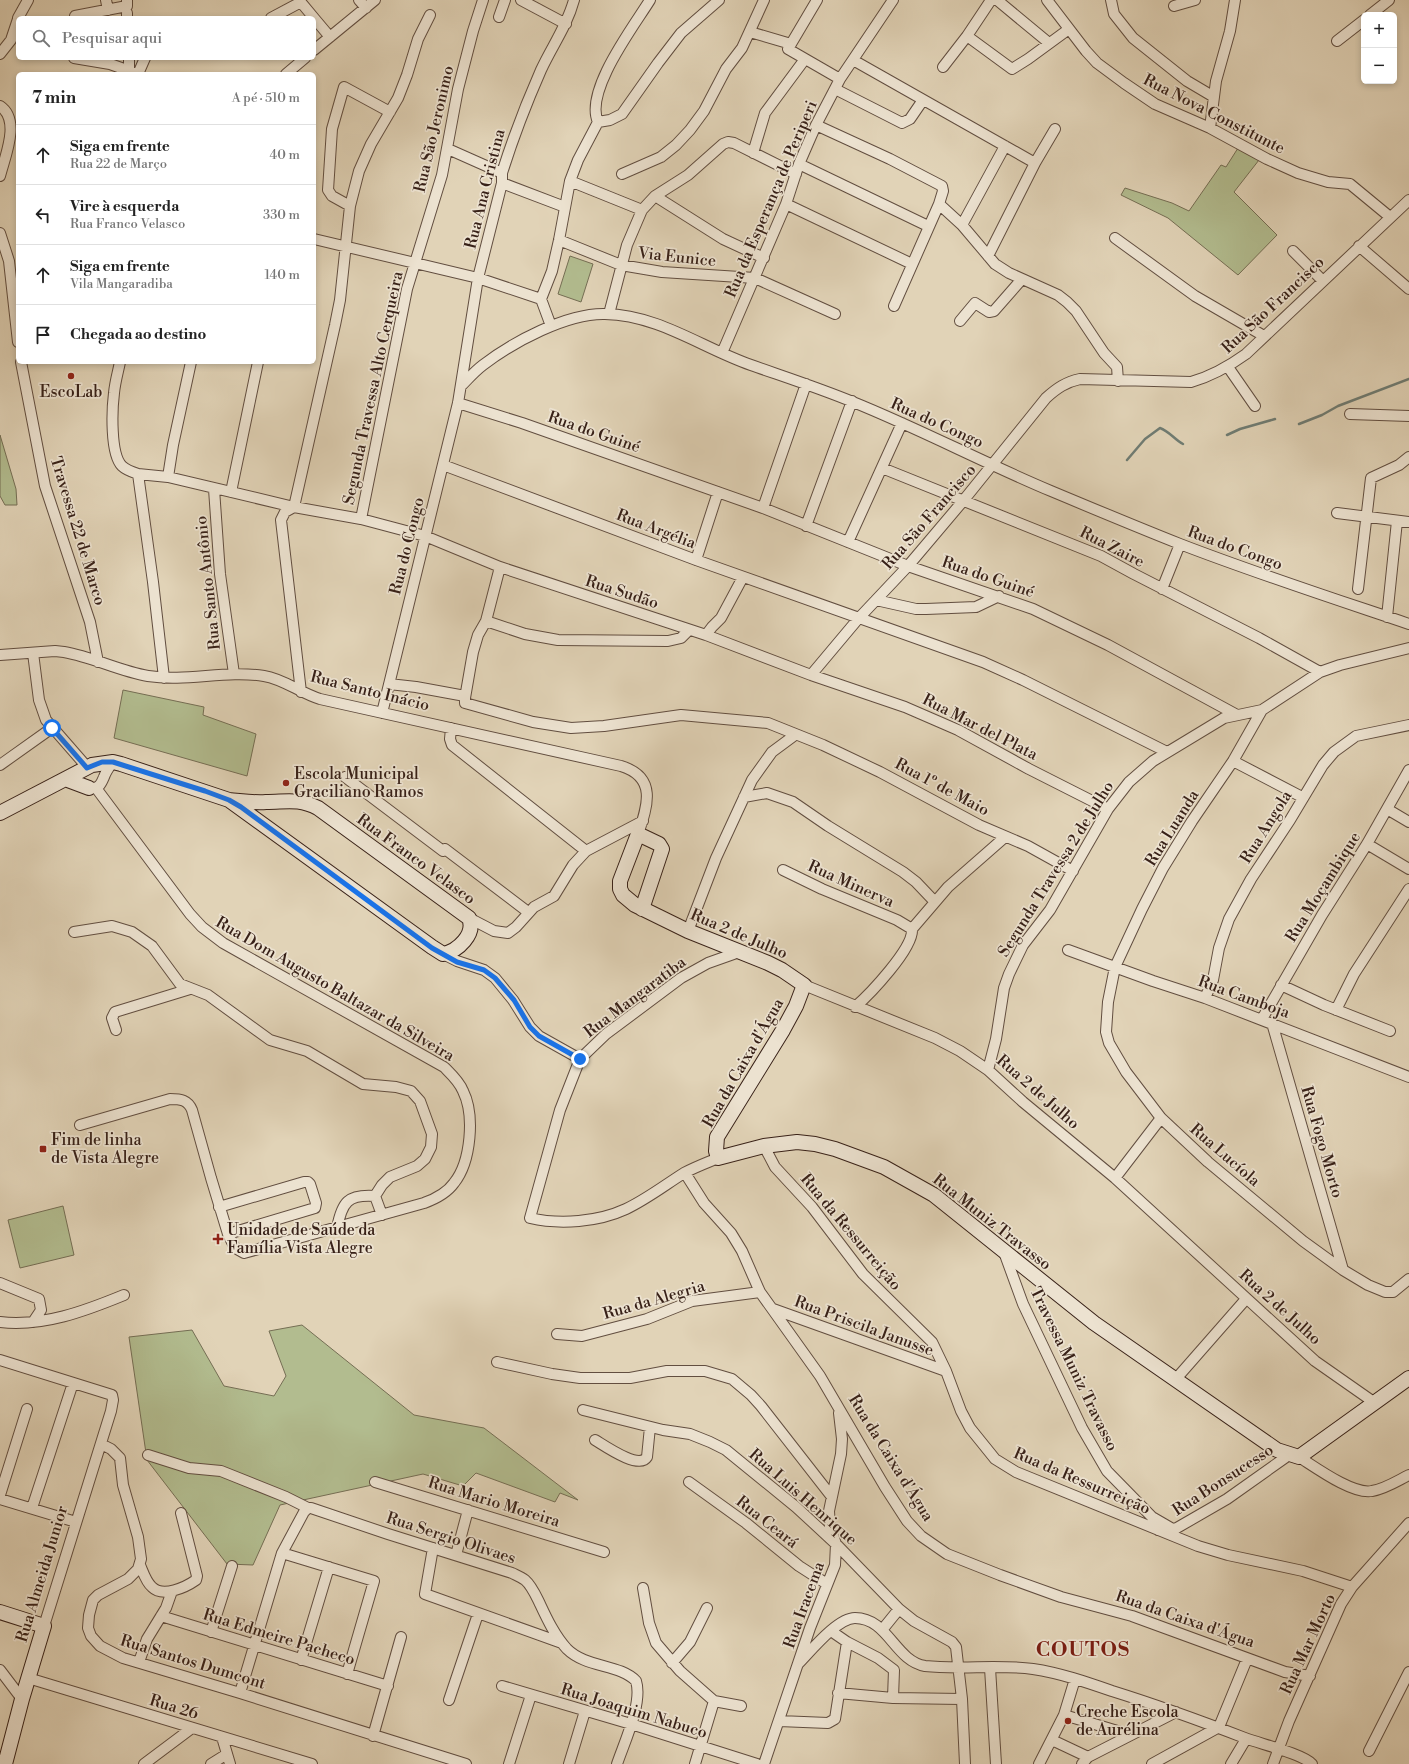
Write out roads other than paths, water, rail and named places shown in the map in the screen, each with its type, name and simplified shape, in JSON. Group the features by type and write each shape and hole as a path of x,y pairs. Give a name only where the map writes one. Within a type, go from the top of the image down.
{"street":[{"path":"19,16 28,0"},
{"path":"316,48 330,38 362,4 375,0"},
{"name":"Rua São Jeronimo","path":"414,264 442,175 458,89 473,31 483,0"},
{"path":"499,17 505,0"},
{"path":"521,0 566,24"},
{"name":"Rua Ana Cristina","path":"478,278 502,178 521,117 542,69 566,24 574,0"},
{"path":"551,326 541,299 552,271 570,181 578,160 598,122 596,118 597,106 604,76 618,49 650,0"},
{"path":"598,122 610,120 622,114 681,33 719,0"},
{"path":"622,174 661,157 682,139 698,121 719,79 742,48 764,0"},
{"path":"817,0 788,49 840,79"},
{"name":"Rua da Esperança de Periperi","path":"722,353 764,258 816,125 840,79 892,0"},
{"path":"943,67 967,36 991,0"},
{"path":"997,0 1049,43"},
{"name":"Rua Nova Constitunte","path":"1047,0 1086,52 1110,74 1155,104 1210,128 1267,159 1298,173 1328,182 1350,184 1390,217"},
{"path":"1111,0 1114,14 1133,38 1187,80 1214,97"},
{"path":"1174,6 1195,0"},
{"path":"1210,128 1214,97 1221,62 1230,31 1235,0"},
{"path":"1374,12 1389,0"},
{"path":"274,16 300,1 312,16"},
{"path":"75,16 107,5 127,9"},
{"path":"301,692 281,520 285,512 294,507 335,325 350,206 362,162 390,112 407,75 418,39 430,15"},
{"path":"316,20 330,38"},
{"path":"1337,41 1361,22"},
{"path":"967,36 1012,69 1068,29"},
{"path":"0,54 14,41 16,30"},
{"path":"750,32 791,44"},
{"path":"81,60 129,72"},
{"path":"130,60 135,72"},
{"path":"136,72 144,60"},
{"path":"288,72 303,60"},
{"path":"753,152 765,113 806,60"},
{"path":"853,60 1035,163"},
{"path":"350,206 332,196 328,190 332,129 344,87 390,112"},
{"path":"835,89 902,123 910,119 923,100"},
{"path":"0,106 6,112 11,127 0,176"},
{"path":"816,125 940,184 944,190 894,306"},
{"path":"988,256 1035,163 1055,128"},
{"path":"609,314 621,266 633,228 642,210 655,196 688,175 728,142 734,143 798,169 928,226"},
{"path":"962,225 1005,146"},
{"path":"448,149 502,178 565,206"},
{"path":"570,181 642,210"},
{"path":"655,196 723,239 764,258"},
{"name":"Rua São Francisco","path":"811,676 858,619 908,566 963,501 1046,398 1060,386 1069,381 1080,379 1191,382 1207,377 1228,367 1246,354 1322,280 1409,200"},
{"path":"786,204 912,264"},
{"path":"939,204 962,225 1000,268 1058,295 1076,311 1104,353 1117,366 1118,380"},
{"path":"0,233 15,280 16,301"},
{"path":"1114,238 1195,296 1264,336"},
{"path":"316,240 478,278 541,299"},
{"name":"Via Eunice","path":"559,240 621,266 662,272 755,278"},
{"path":"1359,246 1409,289"},
{"path":"1292,251 1322,280"},
{"name":"Segunda Travessa Alto Cerqueira","path":"361,519 407,290 414,264"},
{"name":"Rua do Congo","path":"382,713 458,403 478,278"},
{"path":"755,278 835,314"},
{"path":"960,321 973,304 978,303 989,312 994,311 1022,279"},
{"name":"Rua do Congo","path":"461,386 481,367 499,354 551,326 577,317 593,314 609,314 664,326 722,353 852,401 1047,490 1180,544 1280,581 1409,624"},
{"name":"Travessa 22 de Marco","path":"21,364 44,486 90,622 98,662"},
{"path":"120,364 114,392 113,408 115,450 121,465 129,471 138,474 153,582 164,678"},
{"path":"168,477 173,445 191,364"},
{"path":"231,492 258,364"},
{"path":"1228,367 1255,406"},
{"path":"763,508 806,384"},
{"path":"806,526 852,401"},
{"name":"Rua do Guiné","path":"458,403 522,423 763,508 908,566 999,596 1033,609 1108,645 1237,714"},
{"path":"1350,414 1409,416"},
{"path":"848,542 902,423"},
{"path":"1358,589 1372,477 1399,464 1409,457"},
{"name":"Rua Argélia","path":"443,465 858,619"},
{"name":"Rua Zaire","path":"882,468 1095,553 1259,638 1320,672"},
{"name":"Rua Sudão","path":"138,474 168,477 294,507 361,519 425,536 500,567 706,635 811,676"},
{"name":"Rua Santo Antônio","path":"214,489 220,574 234,674"},
{"path":"696,560 718,492"},
{"path":"1337,513 1409,522"},
{"path":"1387,617 1397,520"},
{"path":"1162,589 1180,544"},
{"path":"467,700 473,652 478,635 486,621 500,567"},
{"path":"706,635 712,626 721,618 744,577"},
{"path":"876,600 921,609 976,607 999,596"},
{"path":"858,619 983,662 1023,680 1167,752"},
{"path":"486,621 543,639 573,641 668,640 681,638 689,630"},
{"name":"Segunda Travessa 2 de Julho","path":"988,1070 996,1039 1004,988 1022,945 1028,936 1043,921 1108,809 1129,782 1152,761 1224,718 1237,714 1262,710 1320,672 1340,665 1409,648"},
{"name":"Rua Santo Inácio","path":"0,655 64,652 123,670 164,678 234,674 273,678 291,685 301,692 320,699 630,768 642,776 647,797 640,827 620,881 620,889 623,895"},
{"path":"33,653 41,711 52,728 87,768 97,768 104,777"},
{"name":"Rua Mar del Plata","path":"811,676 887,700 946,723 1108,809"},
{"name":"Rua 1º de Maio","path":"388,684 416,687 467,700 533,722 571,728 591,727 688,715 768,723 823,745 880,772 1005,837 1028,846 1073,871"},
{"name":"Rua Luanda","path":"1114,967 1163,868 1192,821 1233,762 1262,710"},
{"name":"Rua Angola","path":"1205,998 1213,980 1219,948 1229,919 1251,879 1290,820 1302,797 1323,765 1345,742 1356,736 1409,725"},
{"path":"0,765 52,728"},
{"path":"452,728 450,739 452,745 586,851"},
{"path":"688,931 716,858 758,770 772,752 795,735"},
{"name":"Rua Franco Velasco","path":"0,813 87,768 102,762 113,762 229,800 261,802 298,800 318,808 469,918 471,928 456,949 443,954 432,948 253,816 229,800"},
{"path":"65,779 92,788 102,783 113,762"},
{"path":"1233,762 1302,797"},
{"path":"87,768 83,773 82,780 92,788"},
{"path":"345,777 528,912"},
{"name":"Rua Moçambique","path":"1262,1019 1322,915 1407,777"},
{"name":"Rua Dom Augusto Baltazar da Silveira","path":"92,788 184,908 202,928 223,944 444,1067 455,1077 467,1102 470,1121 466,1158 458,1178 448,1190 437,1198 250,1252 239,1251 233,1244 228,1234"},
{"path":"744,797 768,793 793,802 828,826 904,872 935,902"},
{"path":"1387,809 1409,822"},
{"path":"469,918 494,931 508,933 516,927 534,907 554,896 573,865 586,851 640,827 659,844 662,849 642,909"},
{"path":"855,1007 881,980 902,954 912,935 909,927 960,876 1005,837"},
{"path":"1367,844 1409,869"},
{"name":"Rua Minerva","path":"783,870 822,889 909,927"},
{"path":"1336,1010 1354,974 1409,889"},
{"name":"Rua 2 de Julho","path":"623,895 630,902 642,909 688,931 782,970 804,985 855,1007 935,1038 960,1051 988,1070 1028,1107 1114,1178 1314,1361 1375,1403"},
{"path":"74,932 112,926 132,932 152,946 180,984 190,989 208,994 270,1040 307,1051 351,1079 363,1084 405,1089 412,1092 420,1101 432,1134 429,1154 417,1166 390,1177 382,1185 375,1196"},
{"name":"Rua Camboja","path":"1068,950 1262,1019 1409,1077"},
{"name":"Rua Mangaratiba","path":"534,1202 560,1110 580,1059 606,1034 680,978 708,963 739,952"},
{"path":"443,954 457,962 484,970 495,978 514,1000 530,1027 539,1036 580,1059"},
{"name":"Rua Lucíola","path":"1114,967 1106,1017 1106,1032 1109,1043 1126,1072 1161,1118 1208,1162 1303,1242 1343,1270 1368,1285 1390,1293 1398,1289 1409,1279"},
{"name":"Rua da Caixa d'Água","path":"718,1158 716,1151 718,1137 787,1023 804,985"},
{"path":"1281,985 1336,1010 1390,1031"},
{"path":"116,1030 112,1018 115,1012 190,989"},
{"name":"Rua Fogo Morto","path":"1272,1023 1343,1270"},
{"path":"80,1125 170,1099 186,1100 190,1104 192,1110 219,1207 228,1234 315,1208 316,1203 310,1184 308,1182 304,1182 219,1207"},
{"path":"1114,1178 1161,1118"},
{"name":"Rua Muniz Travasso","path":"534,1202 530,1218 536,1220 570,1221 602,1217 627,1208 685,1173 718,1158 764,1146 797,1142 815,1144 857,1156 884,1167 934,1195 1094,1323 1277,1450 1294,1456 1349,1486 1362,1491 1370,1492 1382,1488 1409,1475"},
{"name":"Rua da Ressurreição","path":"764,1146 775,1166 816,1213 862,1274 932,1342 970,1428 995,1459 1016,1472 1198,1546 1228,1555 1285,1566 1352,1587"},
{"name":"Rua da Caixa d'Água","path":"685,1173 704,1203 727,1227 742,1252 760,1292 820,1376 907,1521 931,1545 947,1554 1061,1597 1132,1616 1284,1672 1310,1676"},
{"path":"375,1196 382,1215"},
{"path":"337,1228 344,1204 354,1197 375,1196"},
{"name":"Travessa Muniz Travasso","path":"1004,1252 1023,1304 1082,1428 1107,1471 1152,1517 1158,1530"},
{"path":"0,1283 39,1299 41,1310 33,1322"},
{"name":"Rua da Alegria","path":"557,1334 582,1336 648,1319 692,1301 760,1292"},
{"path":"0,1322 33,1322 59,1319 99,1306 124,1295"},
{"path":"1175,1380 1246,1300"},
{"name":"Rua Priscila Janusse","path":"773,1309 946,1371"},
{"path":"0,1360 73,1383 32,1508"},
{"path":"497,1362 552,1374 580,1378 630,1378 667,1371 696,1370 728,1377 751,1395 761,1406 832,1497"},
{"path":"1294,1456 1375,1403 1409,1378"},
{"name":"Rua Almeida Junior","path":"5,1764 28,1678 112,1407 112,1395 73,1383"},
{"name":"Rua Iracema","path":"764,1764 798,1664 835,1565 836,1544 830,1527 829,1511 839,1467 842,1439 837,1405"},
{"path":"0,1495 27,1409"},
{"name":"Rua Luis Henrique","path":"583,1410 650,1427 690,1434 726,1450 783,1495 836,1544 899,1609 914,1621 955,1644 958,1668"},
{"path":"595,1440 620,1455 640,1462 645,1460 647,1457 650,1427"},
{"path":"100,1444 111,1449 120,1458 123,1485 139,1544 141,1559 140,1565 152,1587 161,1592 172,1591 196,1581 197,1578 181,1513"},
{"name":"Rua Sergio Olivaes","path":"148,1455 189,1468 221,1471 286,1497 308,1508 321,1510 512,1573 524,1579 532,1590 562,1643 572,1653 580,1659 626,1674 635,1680 637,1686 636,1705 631,1724"},
{"name":"Rua Bonsucesso","path":"1152,1517 1171,1528 1175,1528 1227,1499 1294,1456"},
{"name":"Rua Mario Moreira","path":"375,1482 604,1552"},
{"name":"Rua Ceará","path":"688,1482 746,1523 799,1566 827,1584"},
{"path":"0,1499 76,1522"},
{"path":"240,1692 282,1553 308,1508"},
{"path":"456,1555 468,1510"},
{"name":"Rua Mar Morto","path":"1273,1764 1278,1748 1341,1604 1352,1587 1409,1524"},
{"path":"433,1548 425,1594 562,1643"},
{"path":"282,1553 374,1581 347,1674"},
{"name":"Rua Santos Dumcont","path":"140,1565 128,1579 93,1600 88,1622 91,1636 100,1646 115,1655 240,1692 373,1736 466,1764"},
{"path":"211,1632 232,1566"},
{"path":"301,1660 329,1567"},
{"path":"643,1588 654,1639 672,1663 680,1672 714,1701 741,1706"},
{"path":"139,1662 147,1639 169,1602 172,1591"},
{"path":"672,1663 690,1642 707,1608"},
{"path":"882,1630 899,1609"},
{"path":"0,1612 44,1626"},
{"path":"450,1700 478,1614"},
{"name":"Rua Edmeire Pacheco","path":"161,1616 388,1686"},
{"path":"798,1664 845,1619 854,1618 870,1621 882,1630 910,1660 917,1664 958,1668 1032,1669 1075,1679 1219,1727 1246,1739 1278,1748 1310,1762"},
{"path":"831,1631 847,1642 878,1658 894,1670 893,1698"},
{"path":"373,1736 401,1638"},
{"path":"778,1721 832,1722 836,1717 838,1693 847,1642"},
{"path":"1152,1764 1219,1727 1247,1659"},
{"path":"958,1668 962,1698 965,1764"},
{"path":"990,1668 996,1764"},
{"path":"0,1670 22,1699"},
{"path":"1369,1751 1409,1672"},
{"name":"Rua 26","path":"28,1678 312,1764"},
{"path":"1039,1764 1043,1753 1052,1740 1064,1715 1075,1679"},
{"name":"Rua Joaquim Nabuco","path":"502,1686 631,1724 700,1747 729,1760 757,1764"},
{"path":"838,1693 893,1698 962,1698"},
{"path":"508,1764 530,1695"},
{"path":"695,1764 714,1701"},
{"path":"569,1764 585,1711"},
{"path":"1052,1740 1085,1761 1176,1712"},
{"path":"1064,1715 1132,1735"},
{"path":"617,1764 631,1724"},
{"path":"144,1764 192,1728"},
{"path":"222,1737 230,1764"},
{"path":"1231,1764 1246,1739"},
{"path":"273,1752 276,1764"},
{"path":"211,1764 227,1754"}],"waterway":[{"path":"1299,424 1322,415 1338,406 1409,379"},
{"path":"1227,435 1240,429 1275,419"},
{"path":"1127,460 1145,439 1160,428 1183,444"}],"place":[{"name":"EscoLab","path":"71,376"},
{"name":"Escola Municipal Graciliano Ramos","path":"286,783"},
{"name":"Fim de linha de Vista Alegre","path":"43,1149"},
{"name":"Unidade de Saúde da Família Vista Alegre","path":"218,1239"},
{"name":"Creche Escola de Aurélina","path":"1068,1721"}],"district":[{"name":"COUTOS","path":"1083,1650"}]}
